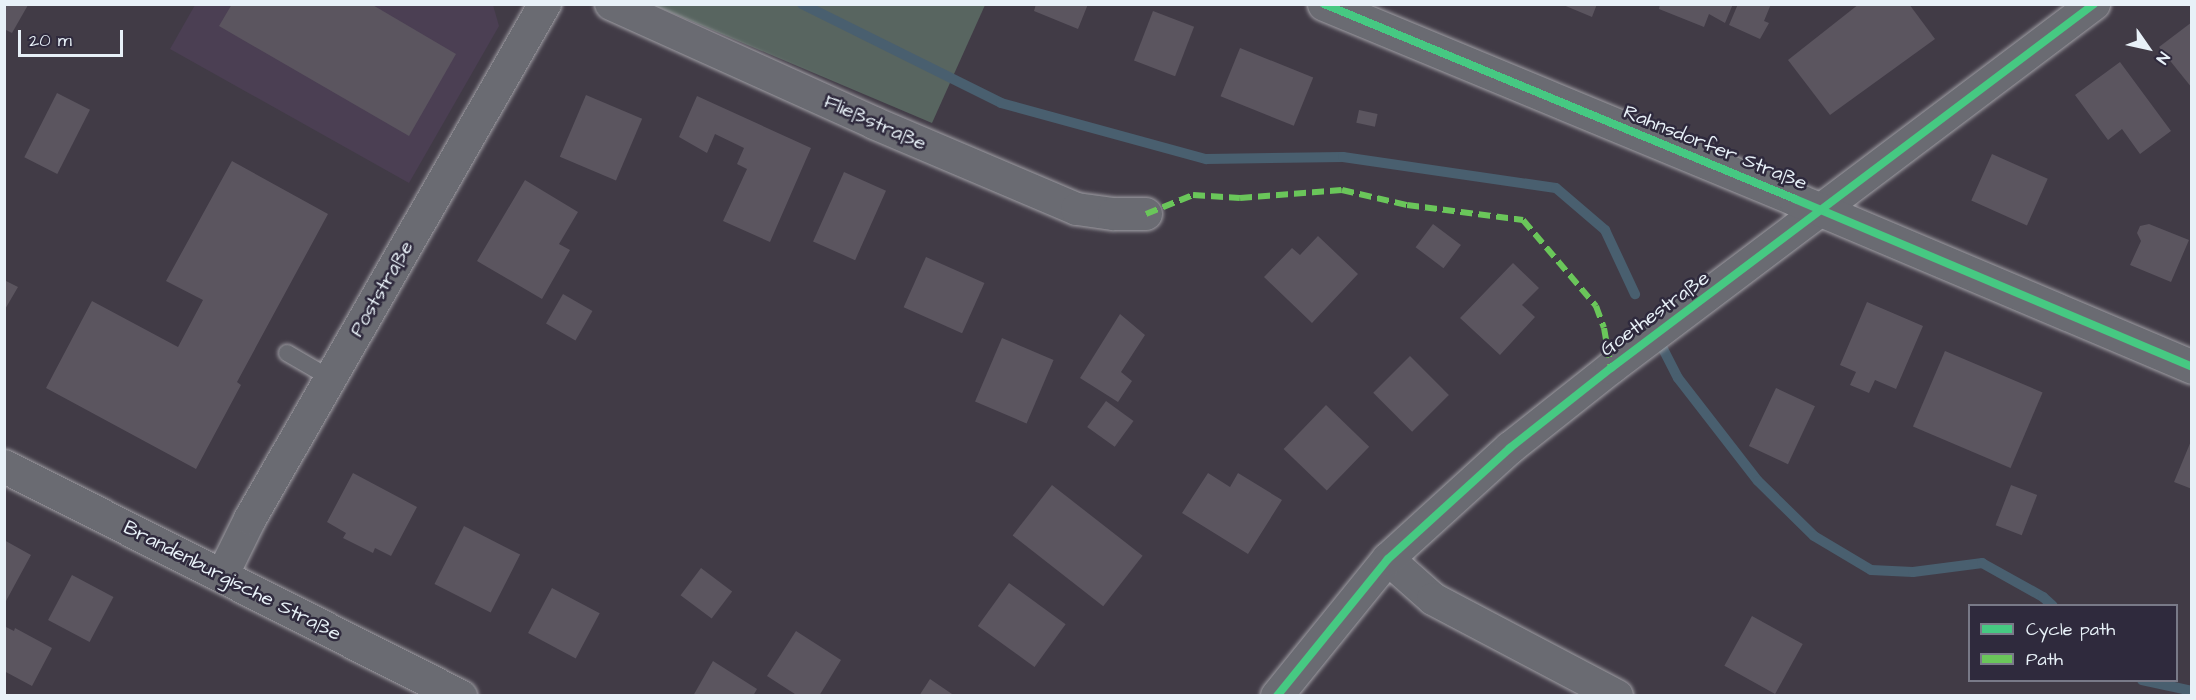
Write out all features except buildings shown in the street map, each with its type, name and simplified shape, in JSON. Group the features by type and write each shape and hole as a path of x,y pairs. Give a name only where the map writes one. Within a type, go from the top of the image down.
{"street":[{"name":"Poststraße","path":"222,576 249,519 545,4"},
{"name":"Fließstraße","path":"611,4 874,123 1077,209 1114,214 1146,214"},
{"name":"Rahnsdorfer Straße","path":"1324,4 1821,209 2192,367"},
{"name":"Goethestraße","path":"1277,696 1388,559 1510,448 1611,368 2094,4"},
{"name":"Brandenburgische Straße","path":"4,465 460,696"},
{"path":"1388,559 1433,599 1617,696"}],"lane":[{"path":"287,353 330,378"}],"shaded area":[{"path":"195,5 493,5 499,26 409,183 170,49"},
{"path":"653,5 985,5 932,123"}],"waterway":[{"path":"802,4 1001,103 1206,159 1343,157 1556,188 1605,230 1635,294"},
{"path":"1657,337 1678,378 1758,481 1814,536 1871,570 1913,572 1982,563 2043,597 2051,604"},
{"path":"2151,682 2192,691"}],"marked path":[{"path":"1146,214 1193,195 1240,198 1342,190 1407,205 1523,220 1596,306 1604,328 1611,368"}],"cycle path":[{"path":"1324,4 1795,199 2192,367"},
{"path":"1277,696 1388,559 1510,448 1611,368 2094,4"}]}
